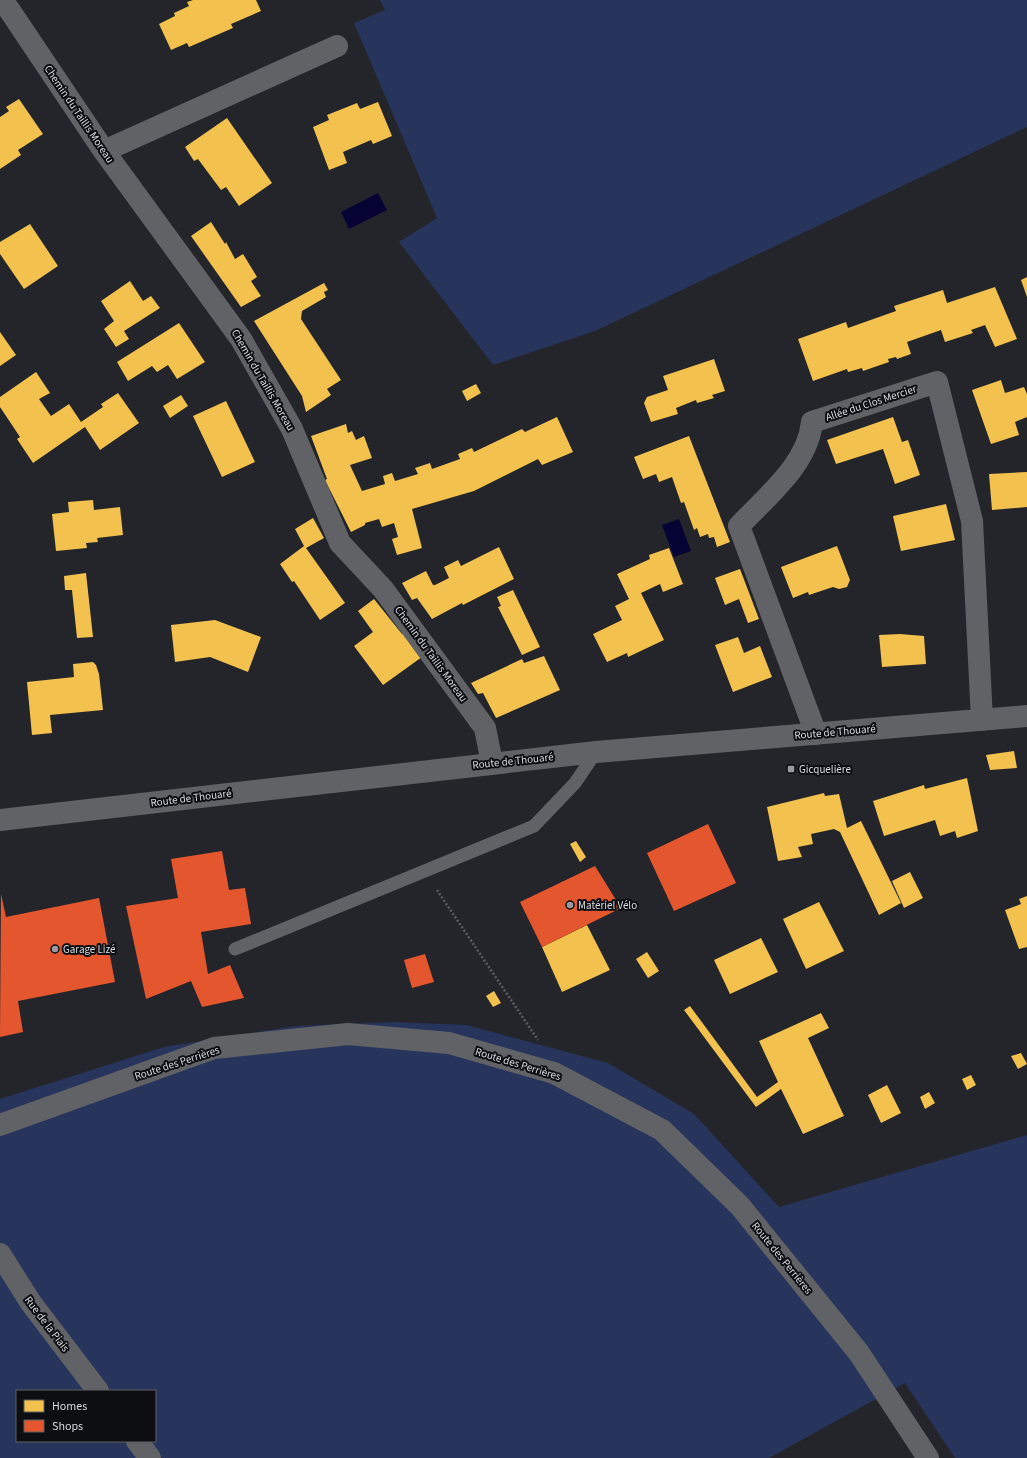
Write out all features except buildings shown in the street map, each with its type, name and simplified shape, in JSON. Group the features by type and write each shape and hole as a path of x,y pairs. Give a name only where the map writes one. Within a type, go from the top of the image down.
{"street":[{"name":"Chemin du Taillis Moreau","path":"7,8 104,151 241,339 292,429 340,543 383,589 485,728 492,763"},
{"path":"104,151 337,46"},
{"name":"Allée du Clos Mercier","path":"816,734 739,526 798,462 811,435 812,422 937,382 972,521 982,720"},
{"name":"Route de Thouaré","path":"0,820 596,752 1027,716"},
{"name":"Route des Perrières","path":"0,1124 214,1048 348,1034 449,1043 554,1072 662,1130 740,1206 859,1353 928,1458"},
{"name":"Rue de la Piais","path":"0,1254 30,1303 97,1390"},
{"path":"138,1442 150,1458"}],"lane":[{"path":"235,950 534,826 575,783 596,752"}],"path":[{"path":"424,871 539,1042 554,1072"}],"shaded area":[{"path":"380,0 1027,0 1027,127 595,331 493,365 399,242 437,218 354,23 385,10"},
{"path":"378,193 387,210 349,229 341,212"},
{"path":"679,519 691,551 674,557 662,525"},
{"path":"396,1022 466,1025 608,1063 694,1114 779,1207 1027,1135 1027,1458 955,1458 905,1383 769,1458 0,1458 0,1099 164,1047 296,1026"}],"place":[{"name":"Gicquelière","path":"791,769"},
{"name":"Matériel Vélo","path":"570,905"},
{"name":"Garage Lizé","path":"55,949"}]}
